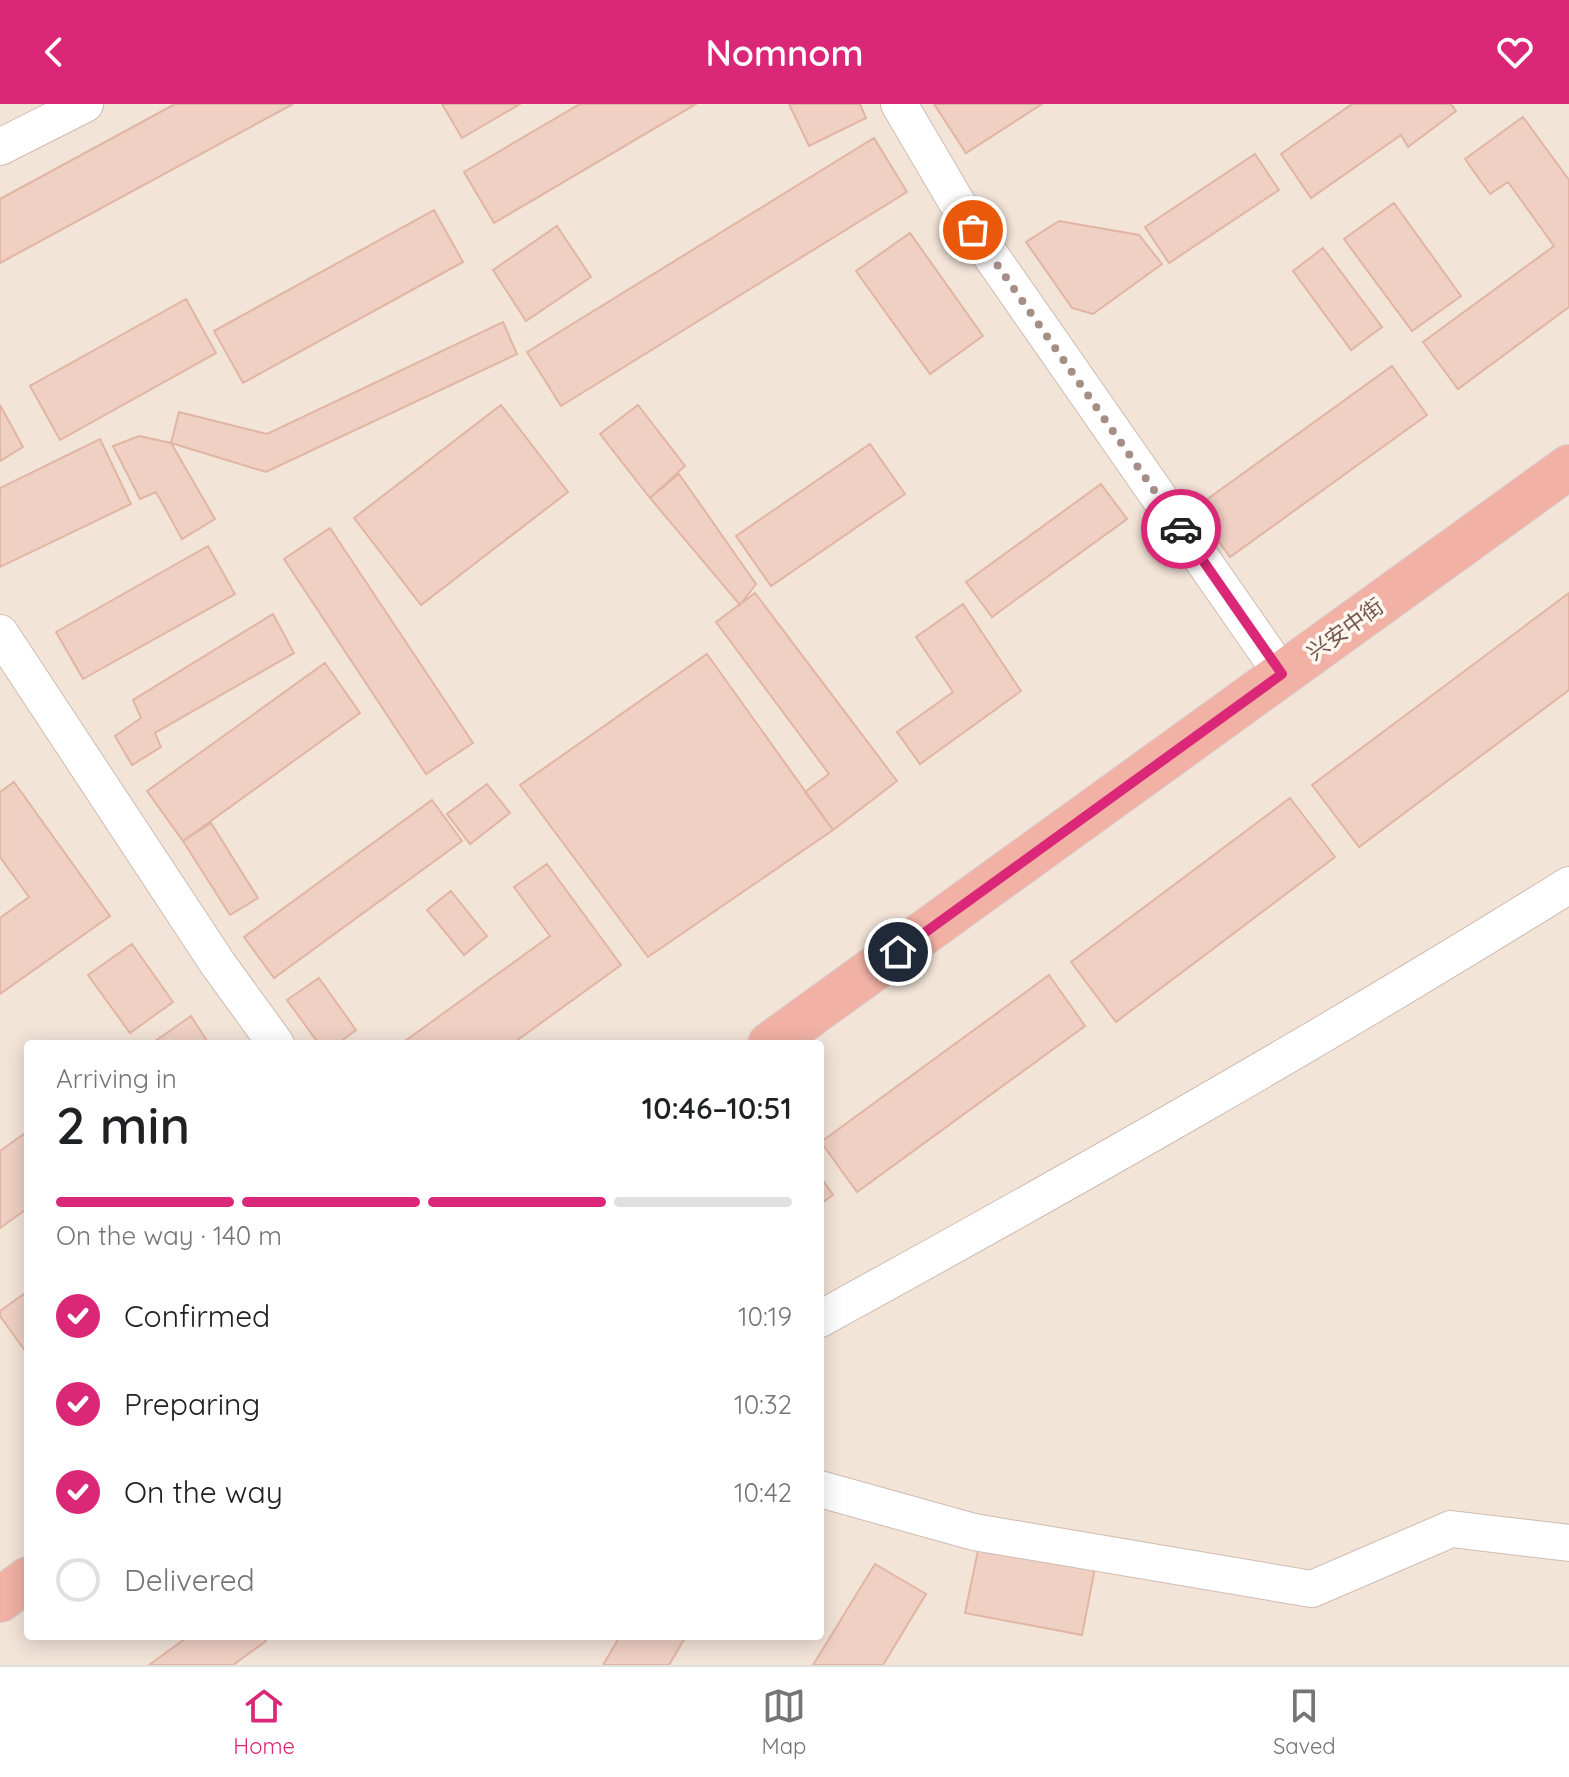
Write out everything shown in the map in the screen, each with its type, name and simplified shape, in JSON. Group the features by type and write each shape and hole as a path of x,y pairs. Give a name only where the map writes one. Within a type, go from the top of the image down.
{"highway":[{"name":"兴安中街","path":"776,1040 1569,467"},
{"path":"0,1600 24,1582"}],"street":[{"path":"0,147 85,104"},
{"path":"899,104 973,230 1282,674"},
{"path":"0,633 218,964 273,1040"},
{"path":"824,1317 1037,1200 1310,1042 1429,973 1569,885"},
{"path":"824,1490 974,1532 1312,1589 1451,1529 1569,1543"}],"shaded area":[{"path":"0,104 1569,104 1569,1665 0,1665"}],"building":[{"path":"175,104 293,104 0,263 0,199"},
{"path":"442,104 520,104 462,138"},
{"path":"580,104 696,104 494,223 464,172"},
{"path":"789,104 860,104 866,118 809,146"},
{"path":"934,104 1042,104 966,153"},
{"path":"1352,104 1451,104 1456,111 1408,147 1401,135 1311,198 1281,154"},
{"path":"1523,117 1569,180 1569,307 1458,389 1423,342 1554,246 1508,182 1490,194 1465,159"},
{"path":"874,138 907,192 561,406 527,352"},
{"path":"1255,154 1279,190 1169,263 1145,227"},
{"path":"1394,203 1461,296 1412,331 1344,239"},
{"path":"434,210 463,262 243,383 214,331"},
{"path":"1059,221 1139,235 1162,264 1093,314 1072,308 1026,242"},
{"path":"557,226 591,277 526,321 493,270"},
{"path":"910,233 983,336 930,374 856,271"},
{"path":"1323,248 1382,327 1351,350 1293,271"},
{"path":"186,299 216,353 60,440 30,386"},
{"path":"503,322 517,354 266,472 171,443 179,412 267,434"},
{"path":"1392,366 1427,415 1230,557 1195,508"},
{"path":"0,405 23,447 0,461"},
{"path":"501,405 568,492 421,605 354,518"},
{"path":"638,405 685,466 650,498 600,434"},
{"path":"139,436 171,443 215,519 182,539 156,492 140,499 113,446"},
{"path":"100,439 131,504 0,567 0,488"},
{"path":"870,444 905,494 771,586 736,536"},
{"path":"679,474 756,584 740,605 650,498"},
{"path":"1101,484 1127,519 992,617 966,582"},
{"path":"330,528 473,743 426,774 284,559"},
{"path":"208,546 235,594 83,679 56,632"},
{"path":"755,593 897,781 833,830 805,792 829,774 716,622"},
{"path":"1569,593 1569,690 1359,847 1312,785"},
{"path":"963,604 1021,691 920,764 897,732 953,692 916,637"},
{"path":"273,614 294,653 155,733 161,747 132,765 115,736 141,718 133,700"},
{"path":"707,654 833,830 648,957 520,785"},
{"path":"325,663 360,713 183,841 147,791"},
{"path":"14,782 110,916 0,994 0,918 29,897 0,857 0,792"},
{"path":"487,784 510,813 470,844 447,814"},
{"path":"1290,798 1335,857 1116,1022 1071,962"},
{"path":"432,800 462,841 274,978 244,937"},
{"path":"211,823 258,898 230,915 183,841"},
{"path":"547,864 621,965 518,1040 407,1040 550,936 514,887"},
{"path":"451,891 487,936 464,955 427,910"},
{"path":"132,944 173,1002 130,1033 88,975"},
{"path":"1049,975 1085,1026 857,1192 824,1146 824,1140"},
{"path":"319,978 356,1030 342,1040 316,1040 287,1000"},
{"path":"191,1016 206,1040 157,1040"},
{"path":"24,1134 24,1211 0,1228 0,1151"},
{"path":"824,1182 833,1195 824,1201"},
{"path":"24,1294 24,1349 0,1316 0,1311"},
{"path":"979,1546 1095,1568 1082,1635 965,1613"},
{"path":"875,1564 926,1594 883,1665 813,1665"},
{"path":"183,1640 266,1641 233,1665 149,1665"},
{"path":"618,1640 684,1640 669,1665 603,1665"}],"way so far":[{"path":"973,230 1181,529"}],"route":[{"path":"898,952 1282,674 1181,529"}]}
